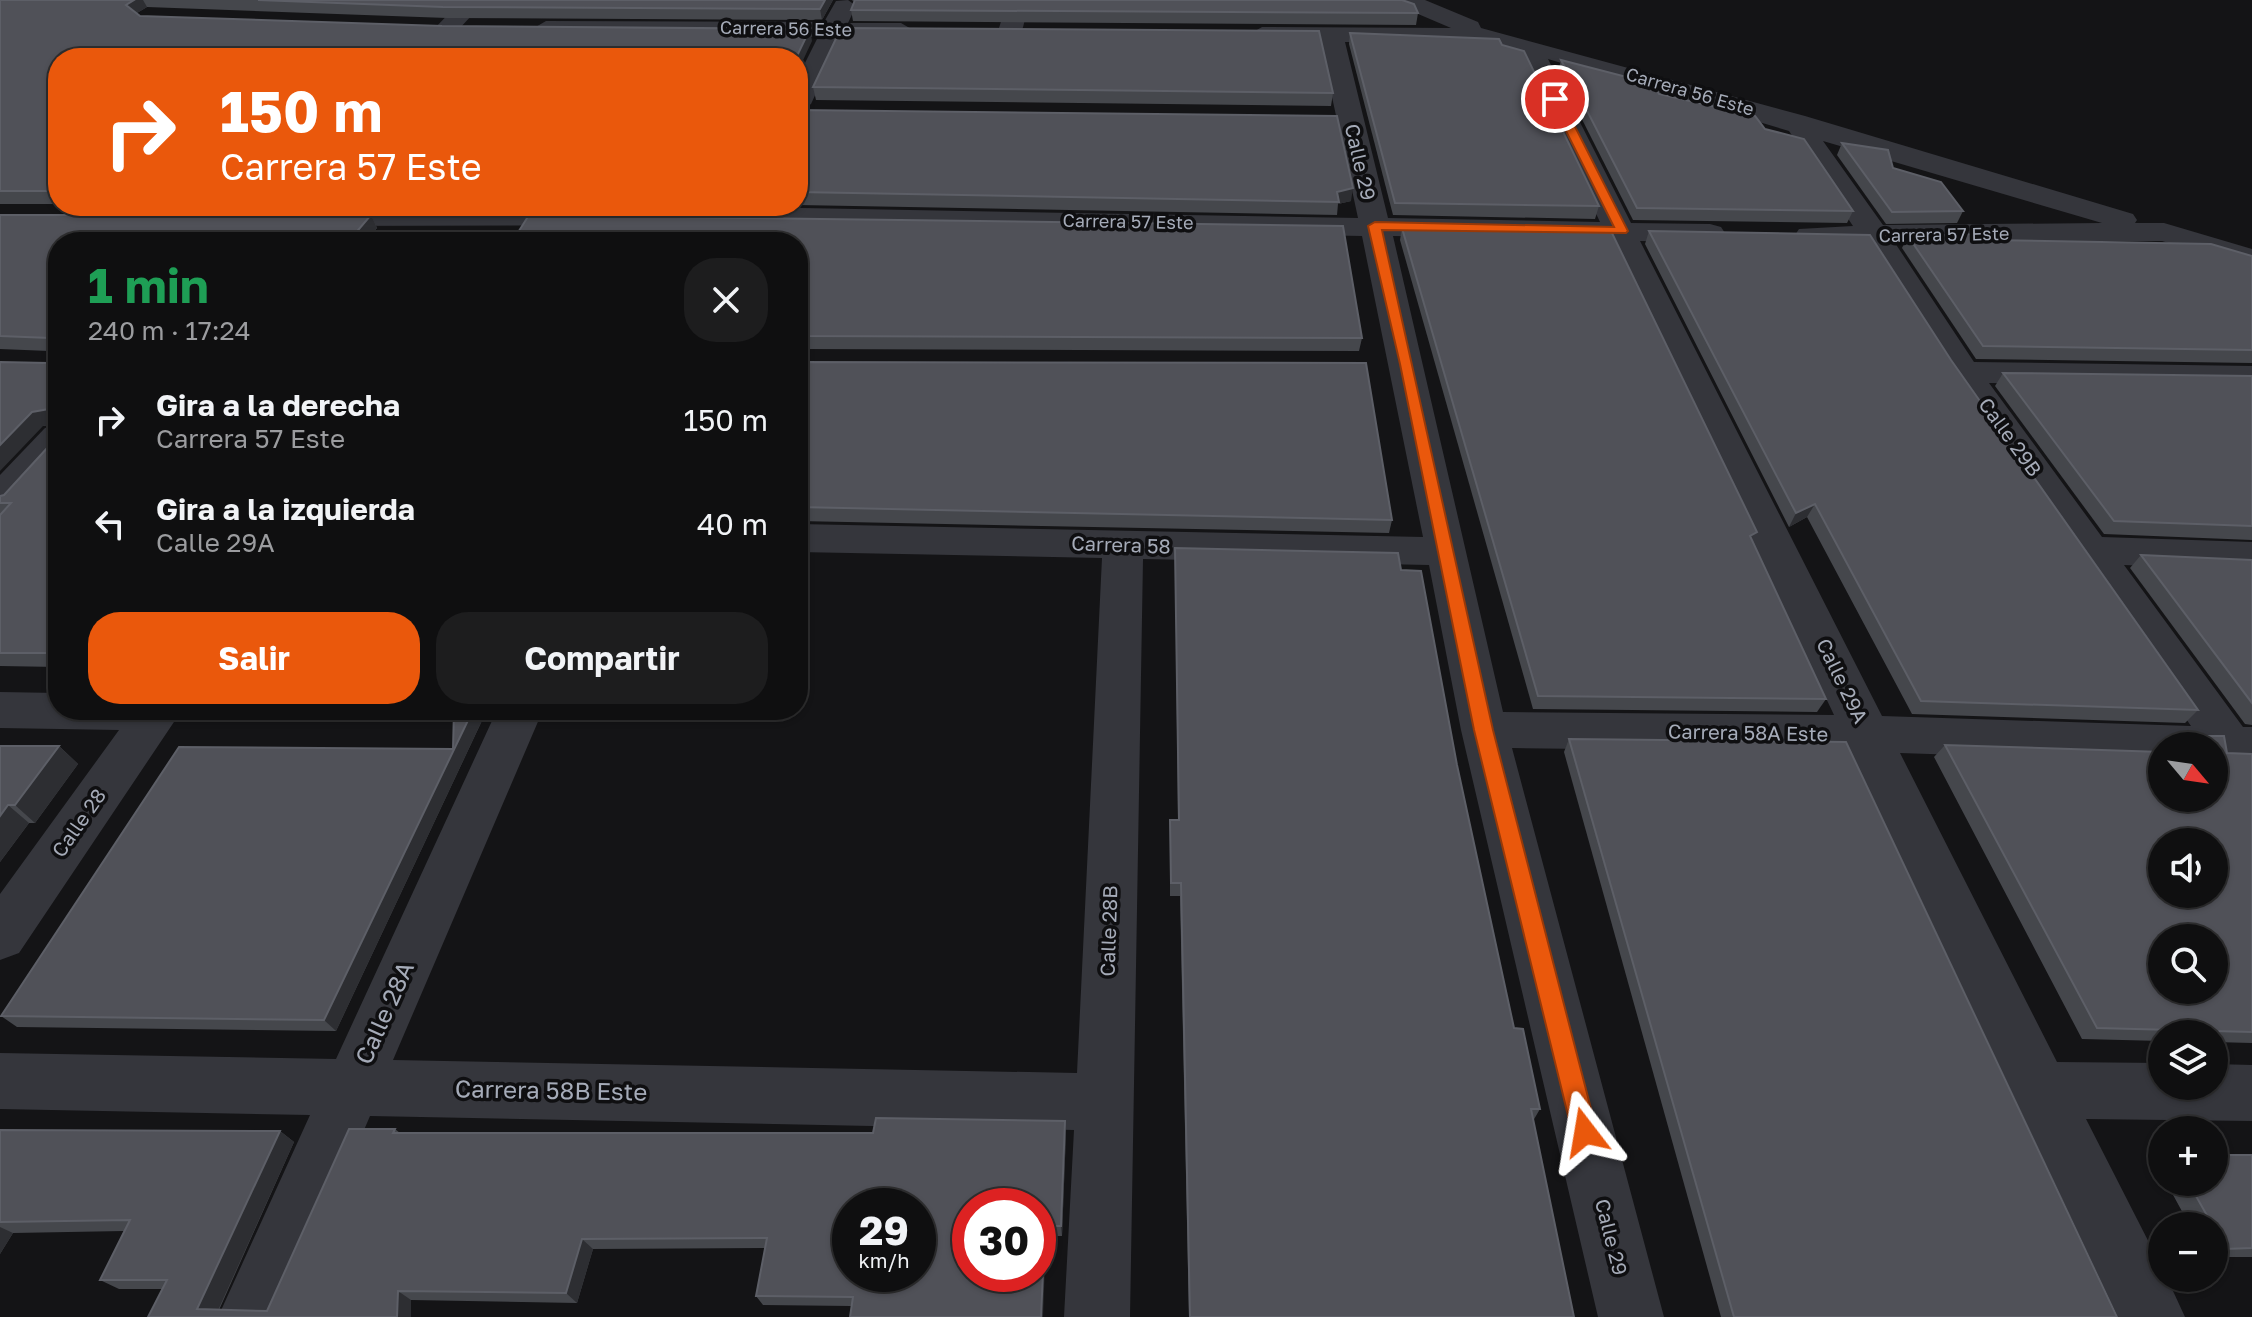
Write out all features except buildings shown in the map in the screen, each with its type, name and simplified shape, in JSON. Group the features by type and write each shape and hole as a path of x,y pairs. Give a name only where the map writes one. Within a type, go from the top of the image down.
{"street":[{"path":"428,48 475,0"},
{"path":"808,83 847,0"},
{"path":"1010,31 1019,0"},
{"path":"1405,0 1510,41"},
{"name":"Carrera 56 Este","path":"527,28 644,18 834,29 922,30"},
{"path":"416,27 479,28"},
{"path":"981,31 1041,32"},
{"name":"Carrera 56 Este","path":"1239,34 1510,41 1796,122 2164,232"},
{"name":"Calle 29","path":"1331,35 1334,117 1375,226 1392,364 1444,551 1484,730 1631,1317"},
{"name":"Calle 29A","path":"1510,41 1622,231 2152,1317"},
{"path":"808,111 830,112"},
{"name":"Calle 29B","path":"1796,122 1963,372 2091,550 2242,746"},
{"path":"253,232 268,216"},
{"name":"Carrera 57 Este","path":"466,216 1733,233"},
{"path":"495,232 505,217"},
{"name":"Carrera 57 Este","path":"1780,234 1875,236 2164,232 2252,259"},
{"path":"1963,372 2252,376"},
{"path":"0,498 48,447"},
{"name":"Carrera 58","path":"808,538 1444,551"},
{"name":"Calle 28B","path":"1097,1317 1123,546"},
{"path":"2091,550 2252,556"},
{"path":"0,710 48,710"},
{"name":"Calle 28","path":"0,936 152,720"},
{"name":"Calle 28A","path":"251,1317 516,720"},
{"name":"Carrera 58A Este","path":"1484,730 1868,734 2242,746"},
{"name":"Carrera 58B Este","path":"0,1081 1102,1102"},
{"path":"2040,1090 2252,1093"}],"route":[{"path":"1555,99 1622,231 1375,226 1484,730 1585,1132"}]}
